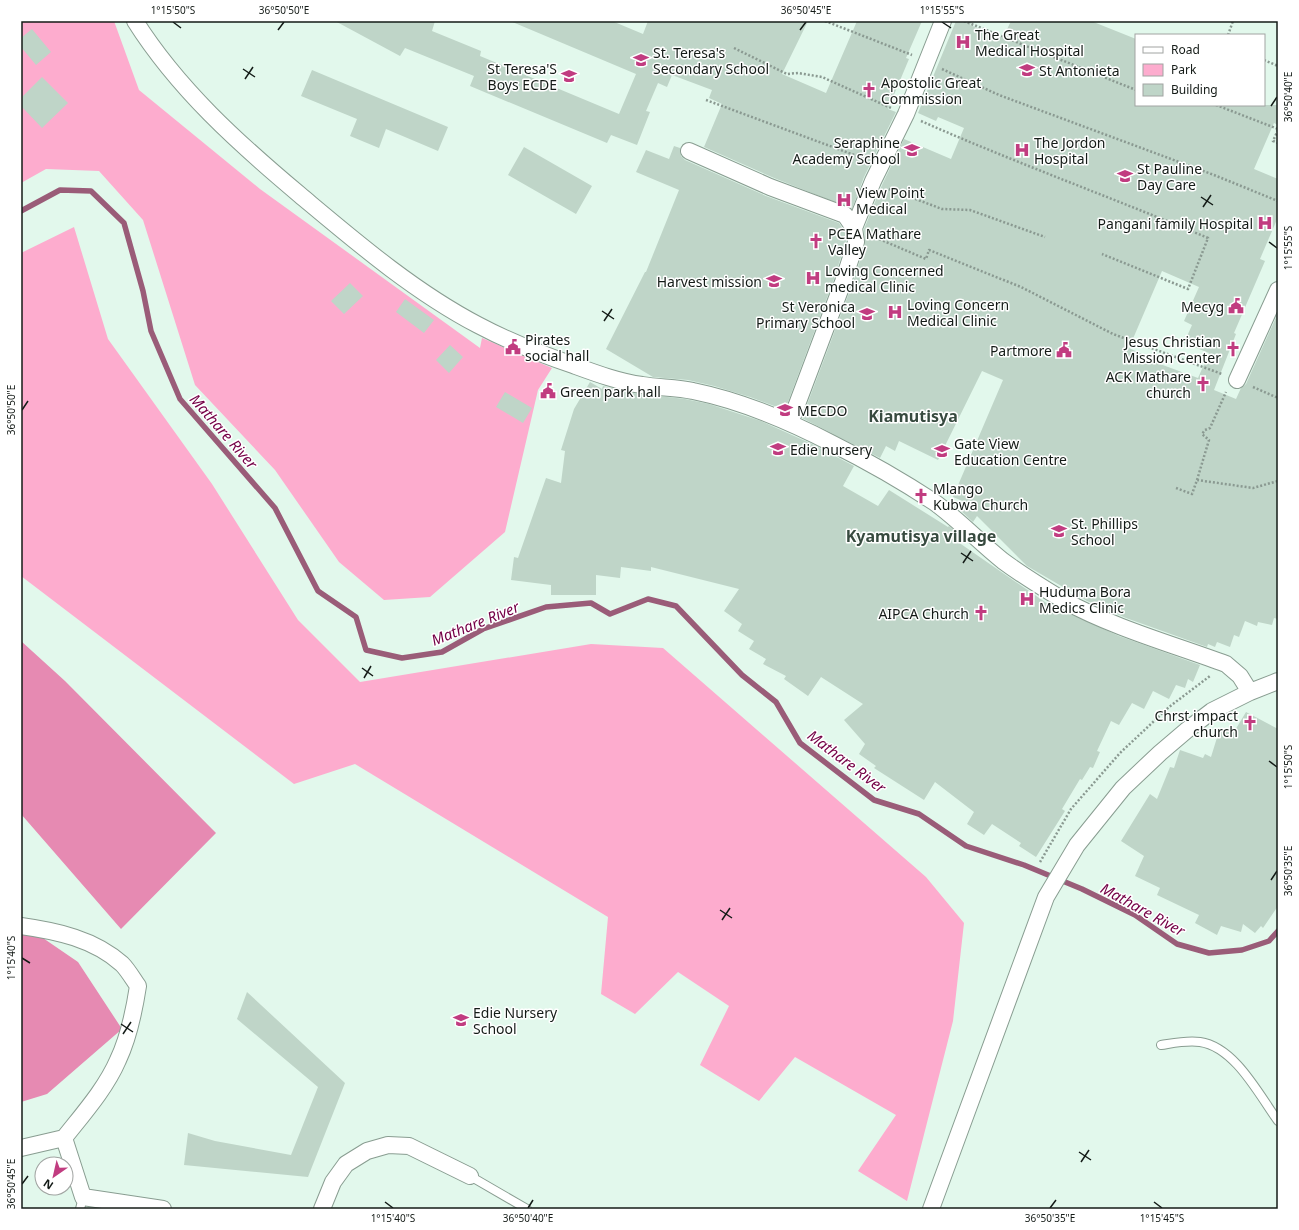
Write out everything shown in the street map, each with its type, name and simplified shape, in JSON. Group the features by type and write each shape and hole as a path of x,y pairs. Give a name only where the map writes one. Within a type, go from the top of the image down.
{"street":[{"path":"135,21 149,43 179,81 218,122 264,165 372,254 421,289 476,324 523,347 575,366 638,385 690,390 734,401 790,423 831,443 933,502 971,532 1002,560 1064,600 1123,627 1226,664 1240,676 1250,692"},
{"path":"854,228 873,181 882,166 906,114 943,21"},
{"path":"689,151 770,187 845,215 854,228 856,242 852,256 790,423"},
{"path":"1237,380 1278,290"},
{"path":"931,1209 1046,897 1077,845 1123,788 1160,753 1212,711 1250,692 1278,681"},
{"path":"21,926 45,929 88,941 122,964 138,986 132,1024 118,1061 91,1105 64,1138 21,1148"},
{"path":"64,1138 81,1203 163,1209"},
{"path":"322,1209 333,1182 346,1164 367,1151 388,1145 409,1146 470,1176"}],"lane":[{"path":"1161,1045 1184,1041 1202,1042 1216,1047 1228,1055 1248,1077 1278,1121"},
{"path":"470,1176 527,1209"}],"path":[{"path":"825,21 927,61 999,95 1214,175 1278,201"},
{"path":"964,21 1135,90"},
{"path":"1228,34 1233,21"},
{"path":"734,48 787,74 798,73 822,77 1052,176 1110,197 1208,238 1188,289 1102,254"},
{"path":"1265,60 1278,66"},
{"path":"706,100 882,166"},
{"path":"1219,106 1278,129 1273,140 1278,143"},
{"path":"873,181 896,193 942,209 970,210 1046,237"},
{"path":"854,228 926,259 929,250 1021,287 1113,334 1237,380 1278,398"},
{"path":"1176,488 1192,494 1209,440 1202,434 1205,430 1210,428 1227,389 1237,380"},
{"path":"1196,480 1253,488 1278,481"},
{"path":"1040,862 1071,809 1120,753 1169,707 1226,664"}],"green space":[{"path":"21,21 114,21 139,90 260,189 480,348 482,338 552,368 538,390 505,532 430,597 384,600 339,562 275,470 195,385 143,220 99,171 46,169 21,183"},
{"path":"74,227 108,339 212,484 298,620 360,682 591,644 663,648 926,877 964,923 953,1021 907,1201 858,1171 896,1115 795,1057 759,1101 700,1065 729,1006 678,972 635,1014 601,994 608,917 355,764 294,784 21,576 21,253"}],"shaded area":[{"path":"21,641 65,681 216,833 121,929 21,814"},
{"path":"21,923 78,962 122,1029 47,1094 21,1102"}],"building":[{"path":"335,21 435,21 432,31 481,51 480,56 619,114 636,74 510,21 612,21 643,34 648,21 808,21 782,74 826,93 857,21 922,21 906,58 909,59 888,109 896,112 864,177 852,209 774,178 704,147 722,104 709,98 712,90 672,75 667,87 658,83 646,111 650,112 637,145 611,135 607,143 470,86 474,76 405,48 400,56"},
{"path":"956,21 972,21 970,25 1003,38 1011,21 1091,21 1135,39 1135,106 1278,105 1278,125 1274,123 1254,169 1278,179 1278,217 1260,259 1265,261 1234,333 1236,334 1214,390 1236,399 1241,388 1246,384 1278,313 1278,619 1274,618 1272,625 1258,622 1257,626 1245,621 1239,637 1234,635 1230,647 1217,642 1215,647 1208,644 1207,647 1126,618 1087,601 1027,566 977,516 973,522 960,510 965,502 953,497 1003,380 982,371 938,460 899,441 895,451 886,446 880,458 802,418 852,285 865,245 864,229 882,185 904,139 951,159 964,128 938,117 936,121 918,113","holes":["1162,271 1199,287 1184,321 1192,325 1184,343 1209,353 1198,378 1160,364 1161,363 1129,348"]},
{"path":"32,29 51,52 36,65 21,47 21,38"},
{"path":"312,70 448,127 438,151 386,129 379,148 350,136 357,119 301,96"},
{"path":"42,77 68,103 42,128 21,106 21,98"},
{"path":"674,146 680,148 681,156 685,160 766,196 839,223 845,232 846,241 834,279 785,410 714,386 688,380 653,377 606,349 646,272 679,190 636,172 646,150 669,159"},
{"path":"524,147 592,186 576,214 508,175"},
{"path":"350,283 363,296 344,314 331,301"},
{"path":"405,299 434,320 424,333 396,312"},
{"path":"450,345 463,357 449,373 436,360"},
{"path":"590,382 602,389 603,386 632,393 685,399 709,404 761,421 812,444 854,466 843,486 878,506 889,490 948,527 949,526 962,537 958,542 1058,611 1060,609 1119,636 1200,665 1193,682 1188,679 1185,688 1176,685 1169,699 1153,691 1144,709 1132,703 1119,725 1111,721 1097,751 1100,752 1093,768 1090,767 1082,780 1080,779 1062,809 1065,811 1036,857 1019,846 1021,843 992,824 984,835 967,824 974,812 935,782 924,800 874,768 876,766 859,754 865,744 844,720 863,704 821,677 808,696 784,679 786,676 763,664 766,659 749,649 754,641 738,631 742,624 724,611 739,589 651,567 651,571 621,567 620,578 596,575 596,595 551,595 551,585 511,580 514,557 518,558 546,478 561,483 565,451 561,450 574,409"},
{"path":"505,392 532,408 523,423 496,407"},
{"path":"1246,712 1278,729 1278,906 1263,928 1261,926 1255,933 1243,924 1241,932 1221,926 1217,935 1195,923 1199,915 1157,895 1160,888 1135,876 1144,856 1121,841 1150,794 1157,799 1170,767 1174,768 1180,750 1203,758 1205,754 1211,757 1220,728 1234,732"},
{"path":"247,992 345,1083 308,1177 184,1165 188,1133 215,1141 291,1155 318,1087 237,1019"}],"waterway":[{"name":"Mathare River","path":"21,211 60,190 91,191 124,223 143,291 151,331 180,399 275,508 318,591 356,617 366,650 402,658 442,652 483,629 546,607 591,603 610,614 648,599 676,606 742,675 776,702 800,743 874,800 919,814 966,846 1024,865 1082,889 1135,915 1177,944 1209,953 1242,950 1269,941 1278,931"}],"place":[{"name":"The Great Medical Hospital","path":"963,42"},
{"name":"St. Teresa's Secondary School","path":"641,60"},
{"name":"St Antonieta","path":"1027,70"},
{"name":"St Teresa'S Boys ECDE","path":"569,76"},
{"name":"Apostolic Great Commission","path":"869,90"},
{"name":"Seraphine Academy School","path":"912,150"},
{"name":"The Jordon Hospital","path":"1022,150"},
{"name":"St Pauline Day Care","path":"1125,176"},
{"name":"View Point Medical","path":"844,200"},
{"name":"Pangani family Hospital","path":"1265,223"},
{"name":"PCEA Mathare Valley","path":"816,241"},
{"name":"Loving Concerned medical Clinic","path":"813,278"},
{"name":"Harvest mission","path":"774,281"},
{"name":"Mecyg","path":"1236,306"},
{"name":"Loving Concern Medical Clinic","path":"895,312"},
{"name":"St Veronica Primary School","path":"867,314"},
{"name":"Pirates social hall","path":"513,347"},
{"name":"Jesus Christian Mission Center","path":"1233,349"},
{"name":"Partmore","path":"1064,350"},
{"name":"ACK Mathare church","path":"1203,384"},
{"name":"Green park hall","path":"548,391"},
{"name":"MECDO","path":"785,410"},
{"name":"Edie nursery","path":"778,449"},
{"name":"Gate View Education Centre","path":"942,451"},
{"name":"Mlango Kubwa Church","path":"921,496"},
{"name":"St. Phillips School","path":"1059,531"},
{"name":"Huduma Bora Medics Clinic","path":"1027,599"},
{"name":"AIPCA Church","path":"981,613"},
{"name":"Chrst impact church","path":"1250,723"},
{"name":"Edie Nursery School","path":"461,1020"}],"district":[{"name":"Kiamutisya","path":"913,416"},
{"name":"Kyamutisya village","path":"921,536"}]}
